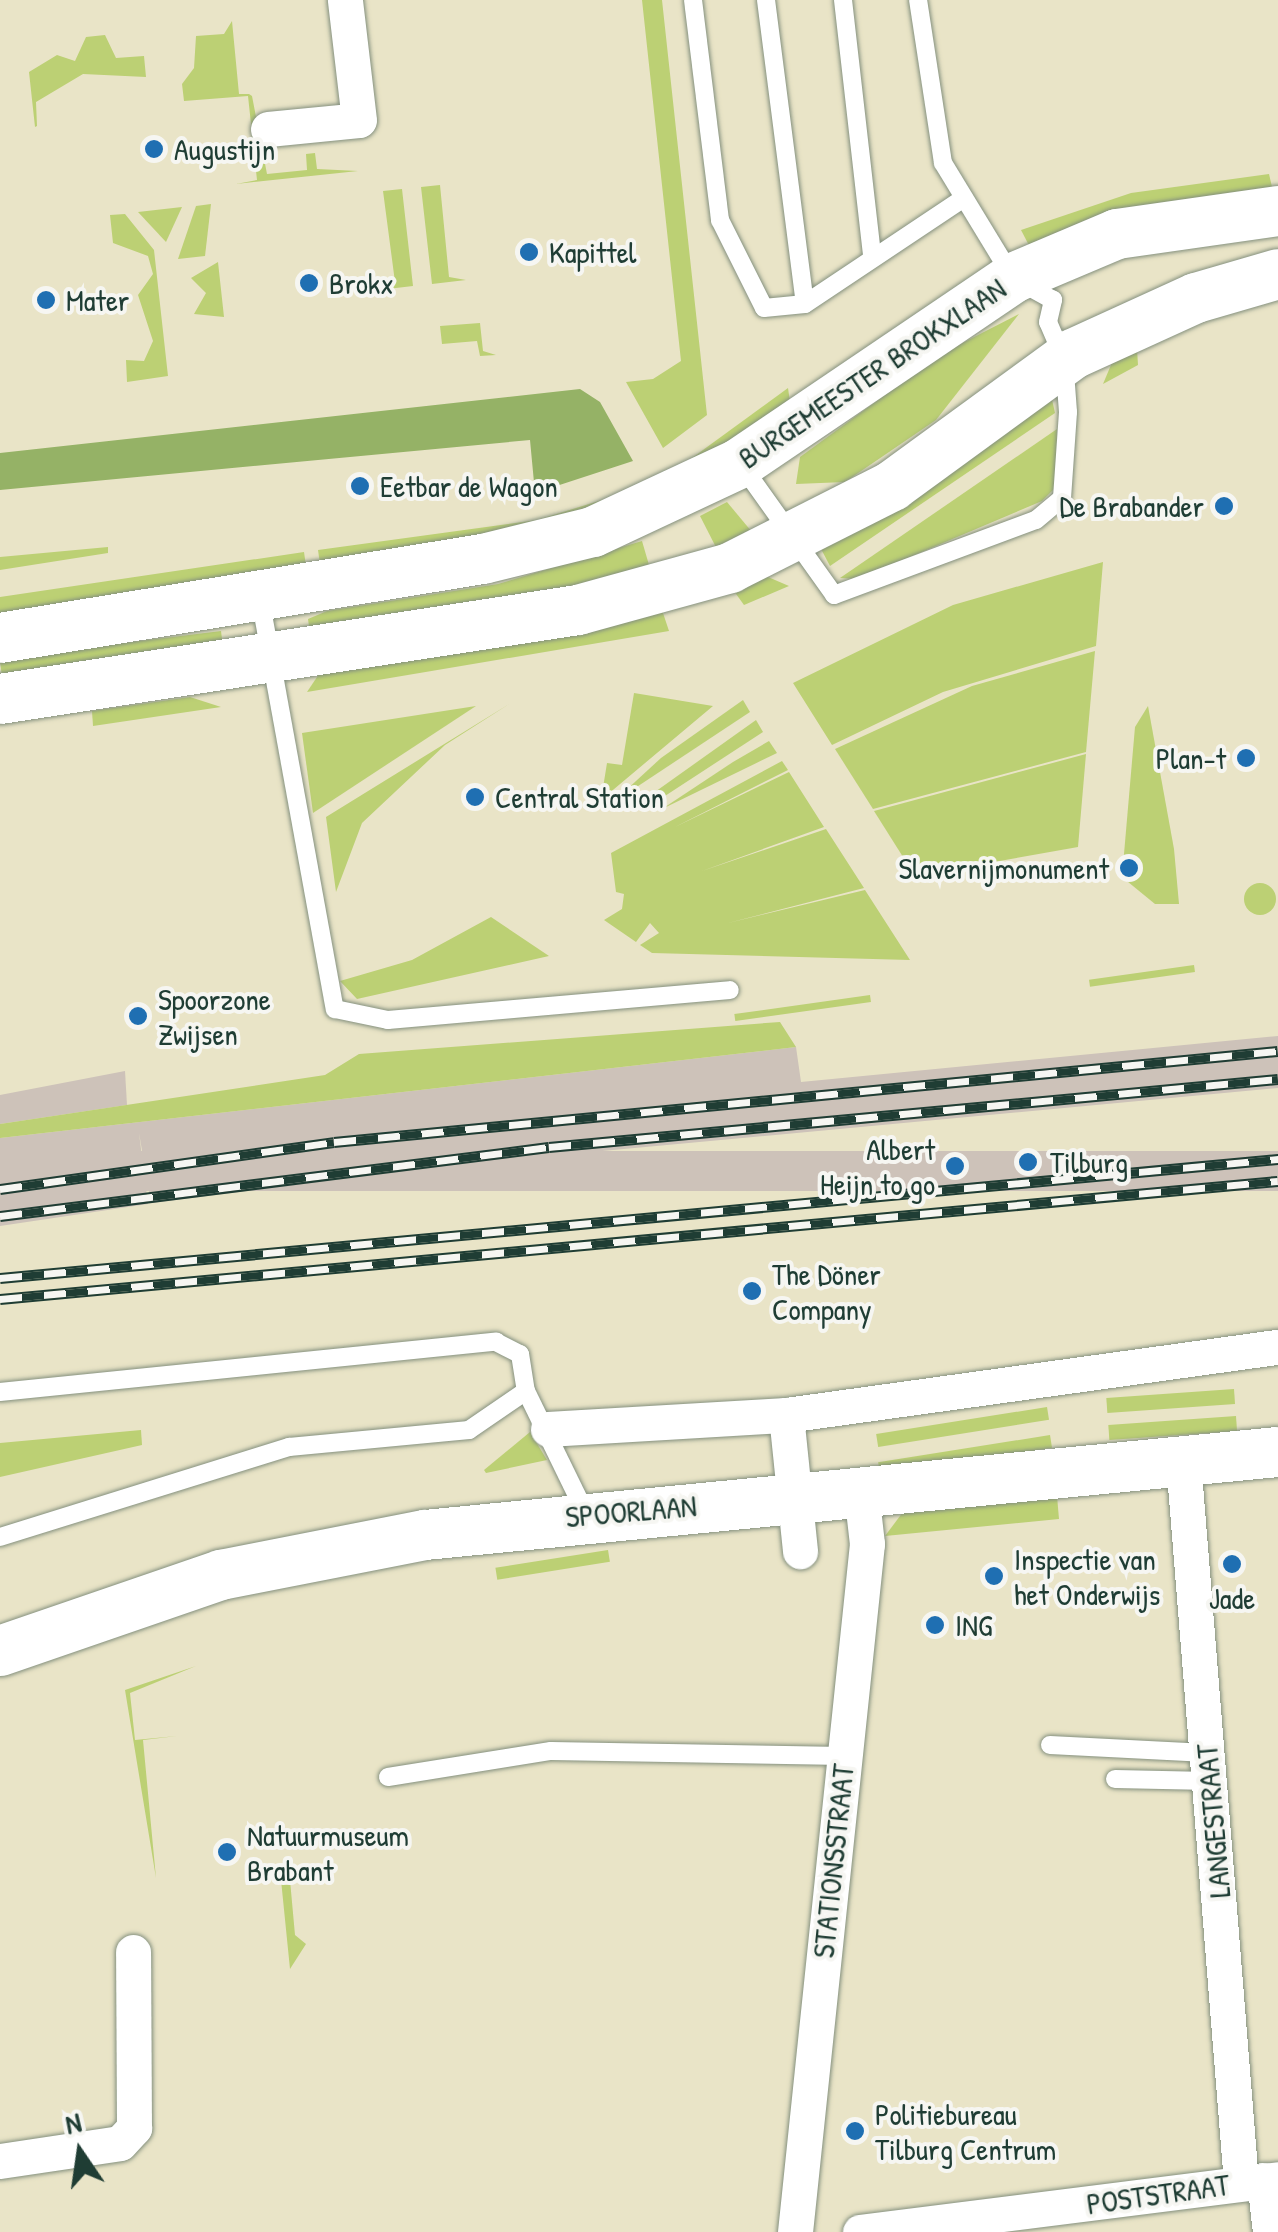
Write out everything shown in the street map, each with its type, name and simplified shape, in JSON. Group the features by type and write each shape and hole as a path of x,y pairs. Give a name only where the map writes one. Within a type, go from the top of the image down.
{"street":[{"path":"268,129 358,120 344,0"},
{"name":"BURGEMEESTER BROKXLAAN","path":"0,638 260,597 555,543 740,463 1013,278 1117,234 1278,211"},
{"path":"0,699 620,601 798,540 892,486 1064,359 1149,316 1278,274"},
{"path":"548,1429 786,1415 1278,1347"},
{"path":"786,1415 800,1551"},
{"name":"SPOORLAAN","path":"0,1651 263,1565 586,1514 1278,1452"},
{"name":"LANGESTRAAT","path":"1183,1460 1209,1767 1270,2232"},
{"name":"STATIONSSTRAAT","path":"795,2232 867,1544 861,1491"},
{"path":"0,2161 120,2143 134,2128 133,1952"},
{"name":"POSTSTRAAT","path":"860,2232 1261,2181"}],"lane":[{"path":"693,0 720,220 764,308 805,304 872,252 964,198"},
{"path":"766,0 805,304"},
{"path":"842,0 872,252"},
{"path":"740,463 798,540 816,581 844,596 1036,520 1065,487 1064,359 1048,322 1053,300 1013,278 995,235 964,198 934,129 918,0"},
{"path":"260,597 334,1009 388,1020 730,990"},
{"path":"0,1392 337,1352 496,1342 520,1354 526,1391 548,1429 586,1514"},
{"path":"0,1537 290,1447 468,1430 526,1391"},
{"path":"1050,1745 1209,1767"},
{"path":"388,1777 550,1751 844,1756"},
{"path":"1115,1779 1209,1767"}],"shaded area":[{"path":"1278,1036 1278,1088 442,1166 151,1203 139,1133 148,1204 0,1226 0,1138 796,1047 801,1082"},
{"path":"125,1071 127,1105 0,1124 0,1095"},
{"path":"0,1151 1278,1151 1278,1191 0,1191"}],"green space":[{"path":"642,0 662,0 707,415 663,448 626,382 653,379 681,361"},
{"path":"232,21 239,94 252,96 267,174 307,170 306,154 315,153 317,169 358,171 236,184 257,180 248,96 184,101 182,84 194,68 196,36 224,34"},
{"path":"105,35 116,58 144,56 146,77 83,74 36,102 35,127 29,72 57,55 75,61 86,37"},
{"path":"1269,174 1272,187 1034,255 1021,230 1131,193"},
{"path":"440,185 449,277 466,280 432,284 421,187"},
{"path":"402,189 413,286 379,290 395,282 383,191"},
{"path":"211,204 205,256 178,259 196,206"},
{"path":"182,207 166,242 138,212"},
{"path":"125,214 154,250 168,376 127,382 126,360 144,361 153,341 138,295 153,274 148,256 113,243 110,215"},
{"path":"218,262 224,317 194,314 206,293 191,278"},
{"path":"1019,314 936,420 845,482 796,484 800,457 941,354"},
{"path":"480,323 483,351 496,355 480,356 477,341 442,344 440,326"},
{"path":"1136,334 1138,365 1103,384 1116,353"},
{"path":"788,388 791,409 755,444 692,458"},
{"path":"580,389 600,402 633,461 535,493 530,440 0,490 0,453"},
{"path":"1051,395 1055,413 830,566 820,547"},
{"path":"1057,429 1056,487 1042,501 858,579 840,578"},
{"path":"628,492 633,505 0,627 0,597 304,552 306,566 320,564 318,550 537,520"},
{"path":"727,502 757,538 722,559 700,516"},
{"path":"642,541 654,582 311,641 308,619 327,611 498,584"},
{"path":"108,547 108,553 0,570 0,557"},
{"path":"1103,562 1096,646 943,692 832,745 793,683 953,605"},
{"path":"768,577 789,586 744,605 726,580"},
{"path":"659,601 669,631 307,692 319,674"},
{"path":"221,631 224,655 3,682 0,658"},
{"path":"1095,651 1086,752 873,809 835,749 972,686"},
{"path":"634,693 713,706 601,800 607,763 622,765"},
{"path":"190,697 221,707 93,726 92,711"},
{"path":"743,700 750,712 611,804 661,758"},
{"path":"514,701 445,745 362,823 336,892 326,817"},
{"path":"476,706 313,813 302,733"},
{"path":"1148,706 1174,849 1179,904 1155,904 1122,877 1135,727"},
{"path":"756,720 763,732 645,809 631,809"},
{"path":"769,741 777,753 662,809 733,762"},
{"path":"1086,754 1078,847 915,876 874,811"},
{"path":"782,761 788,770 675,827 789,772 824,827 702,871 826,829 864,888 728,923 865,890 910,960 652,953 640,945 659,933 650,923 636,942 604,920 622,909 624,894 616,892 611,853"},
{"path":"1260,883 1271,888 1276,899 1271,910 1260,915 1249,910 1244,899 1249,888"},
{"path":"491,917 549,956 357,999 340,981 412,960"},
{"path":"1194,965 1195,972 1090,987 1089,980"},
{"path":"870,995 871,1002 735,1021 734,1014"},
{"path":"780,1022 796,1047 0,1138 0,1124 325,1075 359,1054"},
{"path":"1234,1389 1235,1404 1107,1413 1106,1398"},
{"path":"1047,1407 1049,1420 878,1447 876,1434"},
{"path":"1236,1416 1237,1431 1109,1440 1108,1425"},
{"path":"141,1430 142,1445 0,1477 0,1443"},
{"path":"530,1432 547,1460 486,1473 484,1470"},
{"path":"1050,1435 1052,1448 880,1475 878,1462"},
{"path":"1057,1496 1059,1519 885,1536 903,1512"},
{"path":"608,1550 610,1562 497,1580 495,1568"},
{"path":"196,1666 130,1693 135,1740 177,1736 143,1740 156,1878 125,1690"},
{"path":"289,1869 295,1935 306,1944 290,1969 280,1870"}],"railway":[{"path":"0,1189 334,1142 1278,1051"},
{"path":"0,1216 549,1147 1278,1079"},
{"path":"0,1278 1278,1159"},
{"path":"0,1299 1278,1181"}],"place":[{"name":"Augustijn","path":"154,149"},
{"name":"Kapittel","path":"529,252"},
{"name":"Brokx","path":"309,283"},
{"name":"Mater","path":"46,300"},
{"name":"Eetbar de Wagon","path":"360,486"},
{"name":"De Brabander","path":"1224,506"},
{"name":"Plan-t","path":"1246,758"},
{"name":"Central Station","path":"475,797"},
{"name":"Slavernijmonument","path":"1129,868"},
{"name":"Spoorzone Zwijsen","path":"138,1016"},
{"name":"Tilburg","path":"1028,1162"},
{"name":"Albert Heijn to go","path":"955,1166"},
{"name":"The Döner Company","path":"752,1291"},
{"name":"Jade","path":"1232,1564"},
{"name":"Inspectie van het Onderwijs","path":"994,1576"},
{"name":"ING","path":"935,1625"},
{"name":"Natuurmuseum Brabant","path":"227,1852"},
{"name":"Politiebureau Tilburg Centrum","path":"855,2131"}]}
